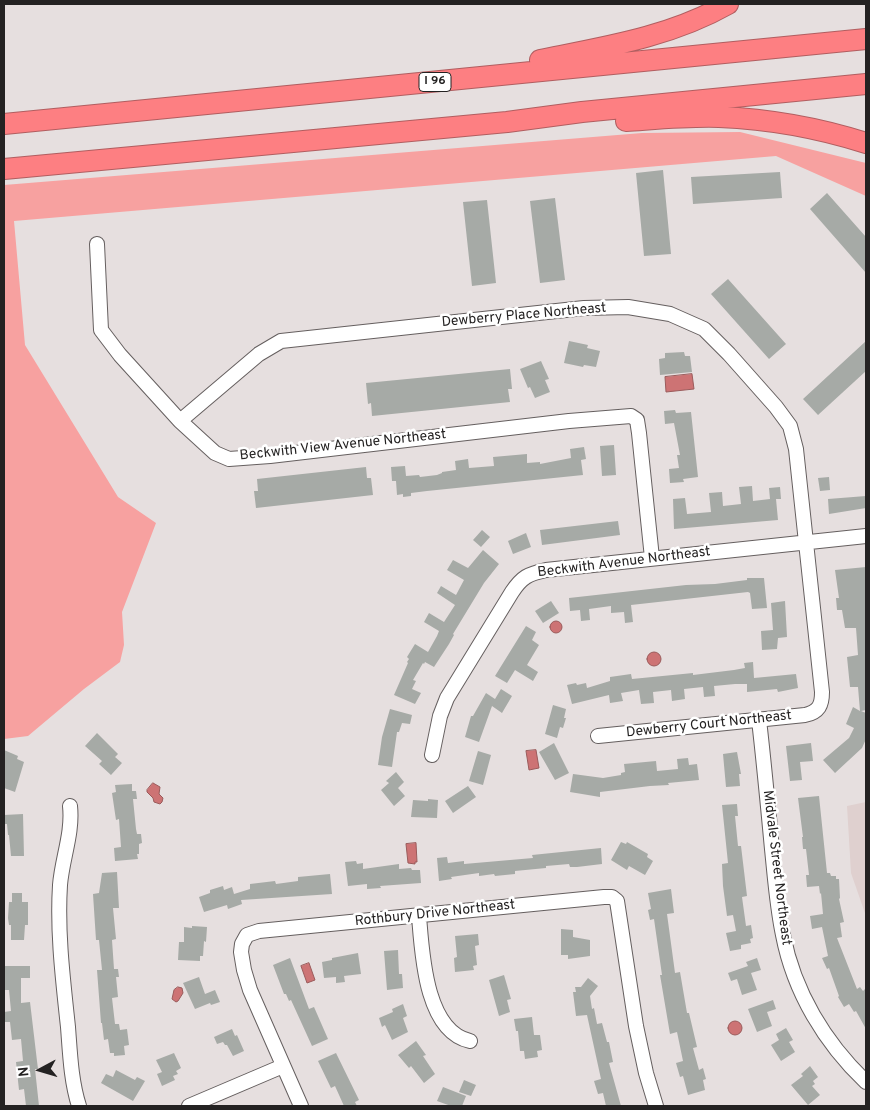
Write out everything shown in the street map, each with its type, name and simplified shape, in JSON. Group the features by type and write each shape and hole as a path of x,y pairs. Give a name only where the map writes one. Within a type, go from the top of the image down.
{"highway":[{"path":"410,84 626,44 677,28 711,14 728,4"},
{"name":"I 96","path":"4,124 866,39"},
{"path":"4,169 507,122 582,112 866,84"},
{"path":"507,122 563,124 696,117 731,118 803,127 866,143"}],"street":[{"name":"Beckwith View Avenue Northeast","path":"97,244 101,330 120,355 180,421 216,453 229,459 569,421 622,416 636,418 640,434 652,558"},
{"name":"Dewberry Place Northeast","path":"180,421 259,354 281,341 584,308 628,307 670,314 704,329 776,407 790,426 796,449 822,692 822,702 819,708"},
{"name":"Beckwith Avenue Northeast","path":"432,755 440,716 447,698 512,592 522,579 531,574 546,570 866,536"},
{"name":"Dewberry Court Northeast","path":"598,736 805,715 819,708"},
{"name":"Midvale Street Northeast","path":"759,720 778,902 783,937 788,954 802,992 815,1018 838,1053 866,1082"},
{"path":"70,806 71,829 63,862 60,913 69,1043 79,1106"},
{"name":"Rothbury Drive Northeast","path":"283,1066 250,990 244,970 242,944 245,936 259,931 612,897 617,902 636,1026 646,1073 656,1106"},
{"path":"419,916 424,971 430,996 441,1018 455,1033 470,1041"},
{"path":"189,1106 283,1066 301,1106"}],"shaded area":[{"path":"740,132 866,163 866,196 776,156 14,221 25,345 118,497 156,523 122,612 124,645 120,662 84,689 28,736 4,739 4,185 642,133"},
{"path":"692,374 694,389 666,392 665,377"},
{"path":"556,621 562,627 556,633 550,627"},
{"path":"654,652 659,654 661,659 659,664 654,666 649,664 647,659 649,654"},
{"path":"536,750 539,768 529,770 526,751"},
{"path":"153,783 160,787 159,794 163,798 160,804 154,802 147,792"},
{"path":"866,802 866,916 851,873 847,806"},
{"path":"416,843 417,862 415,864 408,863 406,844"},
{"path":"309,963 315,980 307,983 301,966"},
{"path":"178,987 182,988 183,993 176,1002 172,999 174,990"},
{"path":"732,1021 738,1021 742,1028 738,1035 732,1035 728,1031 728,1025"}],"building":[{"path":"663,170 671,254 644,256 636,173"},
{"path":"780,172 782,198 693,204 691,177"},
{"path":"827,193 866,237 866,273 810,209"},
{"path":"555,198 565,280 540,283 530,201"},
{"path":"487,200 496,283 472,286 463,202"},
{"path":"728,279 786,344 769,359 711,294"},
{"path":"569,341 588,345 587,348 600,351 596,367 584,365 583,367 564,363"},
{"path":"866,341 866,371 818,415 803,399"},
{"path":"684,352 685,356 690,356 692,372 660,375 659,359 665,358 665,353"},
{"path":"541,361 549,379 545,380 550,392 535,398 530,387 528,388 520,369"},
{"path":"510,369 512,389 508,389 510,402 372,416 371,403 368,404 366,383"},
{"path":"675,410 676,413 691,412 698,477 683,479 684,482 670,483 669,469 679,468 677,455 680,455 674,423 665,424 664,411"},
{"path":"614,445 616,475 602,476 600,446"},
{"path":"584,447 586,459 581,460 583,475 427,491 411,493 411,496 403,497 403,494 397,495 396,481 392,481 391,467 405,466 406,476 419,475 420,477 456,470 455,461 468,459 469,468 494,466 493,457 527,454 527,463 540,462 540,464 571,458 570,449"},
{"path":"366,467 367,478 371,478 373,495 256,508 254,491 258,491 257,479"},
{"path":"829,477 830,490 820,491 818,478"},
{"path":"752,486 753,501 770,499 769,488 780,487 781,499 776,499 778,520 674,529 673,499 685,498 687,514 711,512 709,493 722,492 723,506 741,504 739,487"},
{"path":"866,496 866,508 829,514 828,499"},
{"path":"618,521 620,535 542,545 540,530"},
{"path":"482,530 490,537 481,547 473,540"},
{"path":"526,533 531,547 513,554 508,541"},
{"path":"483,550 499,564 484,583 434,667 425,662 423,663 413,680 416,681 412,689 421,693 415,704 394,695 408,663 409,659 407,657 415,644 428,652 437,636 439,631 424,622 429,613 444,622 455,605 437,593 441,586 456,595 464,580 447,570 453,560 468,568"},
{"path":"866,567 866,710 861,711 866,713 866,739 862,748 835,773 823,760 849,738 854,728 846,724 853,707 860,711 858,687 850,687 847,657 858,655 856,628 845,628 842,610 837,610 836,598 839,598 835,570"},
{"path":"747,578 764,578 767,608 752,609 750,593 748,592 631,605 633,622 625,623 624,612 611,613 611,606 589,609 590,620 581,621 580,610 570,611 569,598 686,585 715,584 747,580"},
{"path":"551,601 559,613 543,623 535,611"},
{"path":"785,601 787,637 778,638 777,649 762,650 761,631 773,630 771,603"},
{"path":"526,626 536,632 532,640 539,645 527,665 538,672 533,681 515,670 507,683 495,676"},
{"path":"753,662 754,678 796,674 798,688 778,692 777,689 747,692 747,684 714,686 715,696 704,697 703,687 684,689 685,699 672,701 671,690 653,692 654,703 641,704 639,690 621,693 623,701 610,703 609,695 572,704 567,685 586,683 587,688 610,681 610,677 631,674 632,679 734,670 745,668 744,663"},
{"path":"501,689 512,696 502,713 492,706 479,742 465,737 471,716 473,716 486,693 495,699"},
{"path":"553,705 566,709 563,728 560,727 557,738 545,734"},
{"path":"390,709 412,715 410,724 402,723 399,732 397,732 392,767 378,765 382,737"},
{"path":"97,733 118,754 115,757 122,763 111,775 99,764 102,761 85,746"},
{"path":"554,743 569,773 555,780 539,752"},
{"path":"811,743 813,761 800,762 802,780 790,781 786,746"},
{"path":"4,750 18,756 17,759 24,762 15,792 4,788"},
{"path":"478,751 491,755 483,785 469,781"},
{"path":"737,752 741,774 739,774 740,786 726,787 723,754"},
{"path":"688,758 689,765 697,764 699,780 600,792 600,797 570,792 573,774 603,778 621,775 621,773 625,772 624,764 656,761 657,771 678,769 677,759"},
{"path":"396,772 404,782 398,788 405,796 394,806 381,790 389,783 386,781"},
{"path":"132,784 132,791 136,791 137,799 133,799 136,829 137,834 141,834 142,843 139,844 138,859 115,861 114,848 121,847 119,819 116,820 112,793 116,792 115,785"},
{"path":"468,786 476,797 453,813 445,801"},
{"path":"819,796 827,873 839,879 839,899 844,922 840,923 842,937 837,938 857,989 860,987 863,991 866,988 866,1029 856,1011 854,1012 849,1004 844,1007 838,997 829,968 827,969 822,958 828,956 822,927 812,929 810,916 823,914 821,893 819,886 807,887 806,875 809,875 806,849 803,849 798,798"},
{"path":"428,799 438,800 437,818 411,817 413,800 428,801"},
{"path":"737,804 738,816 735,816 738,846 741,846 747,896 742,897 746,926 751,925 753,938 750,939 751,943 741,945 741,949 730,951 726,933 736,931 733,915 727,916 723,886 722,864 728,863 722,805"},
{"path":"23,814 24,856 11,856 9,835 7,824 4,824 4,815"},
{"path":"621,842 626,844 627,842 648,854 647,857 653,861 645,875 629,866 627,870 611,860"},
{"path":"601,848 602,864 577,867 570,867 569,864 546,866 546,868 515,871 515,874 479,876 479,873 451,877 452,879 439,881 437,858 447,857 448,863 464,861 464,864 533,858 532,855"},
{"path":"356,861 357,864 363,863 363,869 399,864 399,869 411,868 412,870 420,870 421,883 380,886 381,888 367,889 367,884 348,886 345,862"},
{"path":"117,872 119,908 113,908 116,939 112,940 114,969 118,969 119,977 116,977 118,997 112,998 115,1024 119,1024 120,1030 127,1029 129,1045 124,1046 125,1055 114,1056 114,1053 110,1053 108,1039 104,1040 101,1023 97,970 102,970 99,940 96,940 93,894 99,893 102,873"},
{"path":"330,874 332,894 241,900 242,904 228,909 227,905 204,912 199,897 210,893 210,890 223,886 224,890 232,887 234,894 250,889 250,884 275,881 276,884 298,881 298,877"},
{"path":"671,889 674,913 667,914 675,973 680,972 687,1013 689,1013 697,1047 693,1048 699,1070 703,1068 706,1079 703,1080 705,1090 688,1095 683,1076 680,1077 676,1063 683,1061 677,1032 670,1034 660,975 662,975 654,919 650,920 648,910 651,909 648,893"},
{"path":"12,893 22,893 22,902 28,902 28,925 25,925 24,940 11,940 11,925 9,925 8,918 9,902 12,902"},
{"path":"192,926 207,927 203,956 200,956 200,961 178,960 179,942 184,942 184,927 192,928"},
{"path":"561,929 573,930 573,937 590,940 590,956 568,959 568,955 561,955"},
{"path":"478,934 479,945 475,946 477,965 473,966 474,970 455,972 454,958 457,957 455,936"},
{"path":"398,950 399,974 402,974 403,988 387,990 384,951"},
{"path":"358,953 361,974 344,976 345,982 336,983 336,977 324,978 322,962"},
{"path":"290,958 309,1009 314,1007 328,1039 312,1046 291,1000 289,1001 286,994 284,994 273,965"},
{"path":"757,958 761,970 751,973 757,990 742,995 737,979 731,981 728,973 748,966 746,962"},
{"path":"4,966 30,966 30,978 21,978 21,1003 30,1002 38,1069 35,1069 39,1106 26,1106 24,1089 19,1090 16,1062 23,1061 21,1039 12,1040 10,1022 4,1022 4,1012 11,1011 9,990 4,990"},
{"path":"504,975 511,999 507,1000 510,1012 499,1016 489,980"},
{"path":"199,977 205,994 215,990 220,1002 211,1005 210,1003 195,1009 183,983"},
{"path":"588,978 598,986 590,996 592,1009 594,1008 597,1024 602,1023 607,1042 609,1042 613,1062 609,1063 621,1106 606,1106 603,1093 598,1094 594,1081 601,1079 587,1015 576,1016 573,992 576,992 575,987 581,987"},
{"path":"773,1000 776,1009 767,1012 772,1026 757,1032 748,1009"},
{"path":"403,1004 407,1016 403,1018 408,1032 392,1040 385,1025 382,1027 379,1018 393,1012 392,1009"},
{"path":"532,1017 534,1035 540,1035 542,1050 537,1051 538,1057 525,1059 524,1051 520,1051 518,1031 516,1031 514,1019"},
{"path":"786,1028 793,1040 789,1042 795,1052 781,1061 771,1045 779,1040 776,1034"},
{"path":"232,1029 235,1036 237,1035 244,1051 233,1056 227,1045 223,1042 217,1044 214,1037"},
{"path":"416,1041 426,1055 423,1056 435,1074 424,1083 411,1066 409,1068 398,1055"},
{"path":"174,1053 181,1068 176,1071 178,1074 173,1076 175,1080 162,1086 157,1074 162,1072 156,1060"},
{"path":"336,1053 359,1100 355,1102 357,1106 344,1106 335,1086 331,1088 318,1061"},
{"path":"810,1066 818,1077 813,1081 815,1084 812,1086 820,1095 808,1105 791,1085 803,1076 801,1074"},
{"path":"116,1070 135,1080 137,1077 145,1081 133,1101 101,1083 106,1074 113,1077"},
{"path":"464,1080 476,1085 471,1096 459,1092"},
{"path":"443,1087 466,1096 462,1106 451,1106 437,1101"}]}
